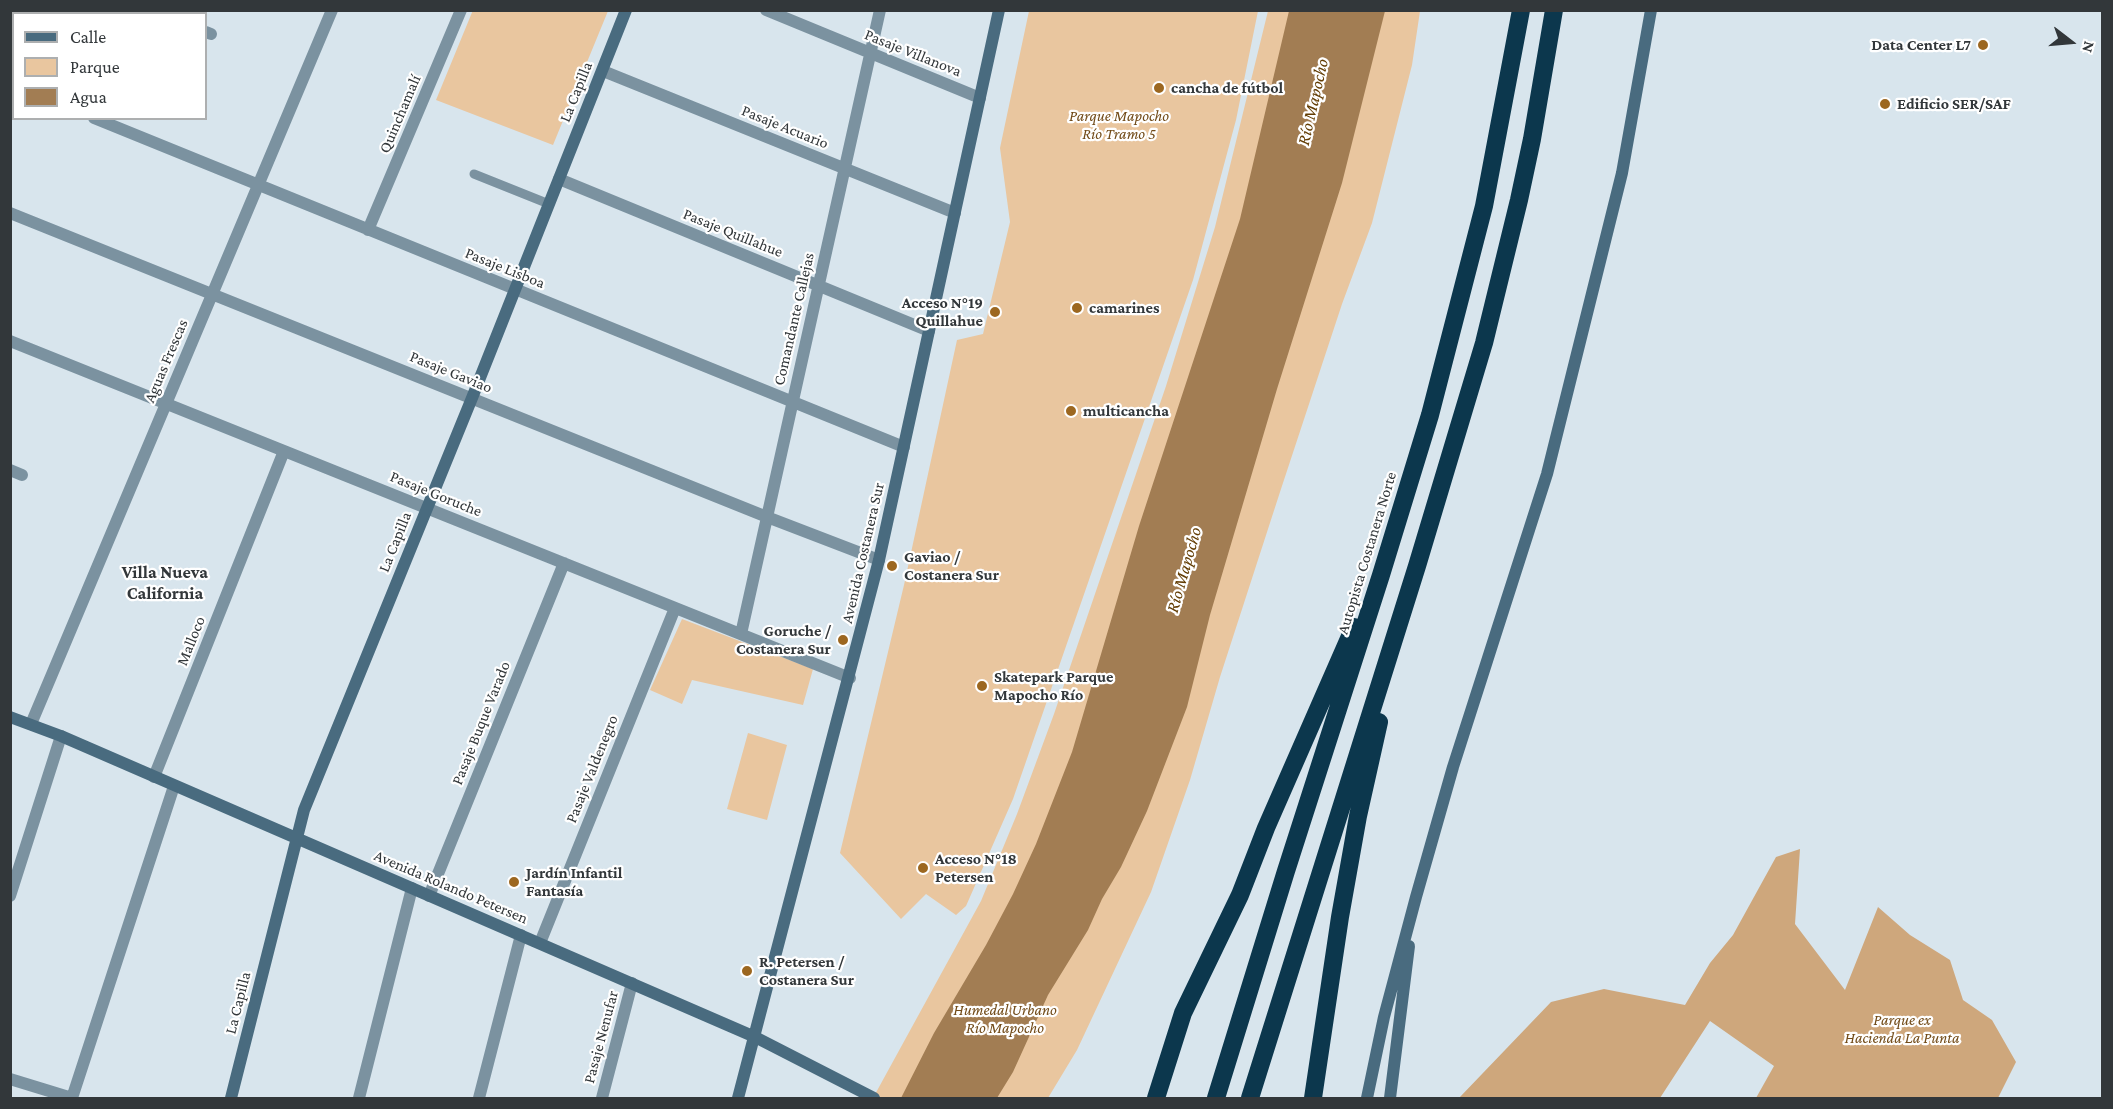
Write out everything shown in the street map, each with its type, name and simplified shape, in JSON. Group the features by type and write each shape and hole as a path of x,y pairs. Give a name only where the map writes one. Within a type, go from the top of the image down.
{"highway":[{"name":"Autopista Costanera Norte","path":"1216,1098 1289,860 1382,575 1442,371 1481,218 1521,10"},
{"path":"1250,1098 1484,343 1532,139 1554,10"},
{"path":"1156,1098 1188,1003 1240,895 1271,815 1353,628 1382,575"},
{"path":"1312,1098 1349,862 1404,605"}],"street":[{"name":"Aguas Frescas","path":"31,724 333,10"},
{"name":"Quinchamalí","path":"368,230 461,10"},
{"name":"La Capilla","path":"231,1098 296,838 308,799 626,10"},
{"name":"Pasaje Villanova","path":"766,10 980,98"},
{"name":"Comandante Callejas","path":"741,634 880,10"},
{"name":"Avenida Costanera Sur","path":"738,1098 850,678 879,560 999,10"},
{"path":"1367,1098 1384,1017 1453,767 1547,474 1622,173 1651,10"},
{"name":"Pasaje Acuario","path":"603,71 955,213"},
{"name":"Pasaje Lisboa","path":"99,120 904,447"},
{"name":"Pasaje Quillahue","path":"559,179 929,332"},
{"name":"Pasaje Gaviao","path":"10,213 879,560"},
{"name":"Pasaje Goruche","path":"10,340 850,678"},
{"name":"Malloco","path":"154,777 284,451"},
{"name":"Pasaje Buque Varado","path":"429,896 564,563"},
{"name":"Pasaje Valdenegro","path":"540,943 675,608"},
{"name":"Avenida Rolando Petersen","path":"10,717 61,736 755,1037 874,1098"},
{"path":"10,896 61,736"},
{"path":"10,1079 72,1098 174,786"},
{"path":"359,1098 412,888"},
{"path":"1390,1098 1416,897"},
{"path":"479,1098 521,935"},
{"name":"Pasaje Nenufar","path":"602,1098 632,983"}],"lane":[{"path":"474,174 549,204"}],"green space":[{"path":"473,10 608,11 553,145 436,100"},
{"name":"Parque Mapocho Río Tramo 5","path":"1029,11 1258,11 1236,120 1193,280 1013,799 966,906 956,915 926,894 901,919 840,853 904,585 957,340 983,334 1010,222 1000,148"},
{"name":"Humedal Urbano Río Mapocho","path":"1268,11 1420,11 1412,65 1372,223 1342,304 1220,677 1190,780 1151,892 1077,1050 1048,1098 873,1098 981,901 1017,814 1054,714 1166,386 1215,227"},
{"path":"682,619 813,669 803,705 692,680 682,704 650,690"},
{"path":"748,733 787,745 767,820 727,809"},
{"name":"Parque ex Hacienda La Punta","path":"1800,849 1795,924 1845,990 1878,907 1910,935 1950,960 1963,1000 1992,1020 2016,1062 1998,1098 1756,1098 1774,1066 1710,1021 1660,1098 1459,1098 1551,1002 1604,989 1685,1005 1710,963 1733,935 1776,857"}],"water":[{"name":"Humedal Urbano Río Mapocho","path":"1289,11 1385,11 1342,183 1277,389 1210,615 1187,707 1147,811 1121,867 1102,899 1088,930 1048,995 1013,1072 997,1098 901,1098 934,1033 1013,894 1036,844 1072,752 1139,526 1240,219"}],"place":[{"name":"Data Center L7","path":"1983,45"},
{"name":"cancha de fútbol","path":"1159,88"},
{"name":"Edificio SER/SAF","path":"1885,104"},
{"name":"camarines","path":"1077,308"},
{"name":"Acceso N°19 Quillahue","path":"995,312"},
{"name":"multicancha","path":"1071,411"},
{"name":"Gaviao / Costanera Sur","path":"892,566"},
{"name":"Goruche / Costanera Sur","path":"843,640"},
{"name":"Skatepark Parque Mapocho Río","path":"982,686"},
{"name":"Acceso N°18 Petersen","path":"923,868"},
{"name":"Jardín Infantil Fantasía","path":"514,882"},
{"name":"R. Petersen / Costanera Sur","path":"747,971"}],"district":[{"name":"Villa Nueva California","path":"165,582"}],"water label":[{"name":"Río Mapocho","path":"1313,102"},
{"name":"Río Mapocho","path":"1184,570"}]}
